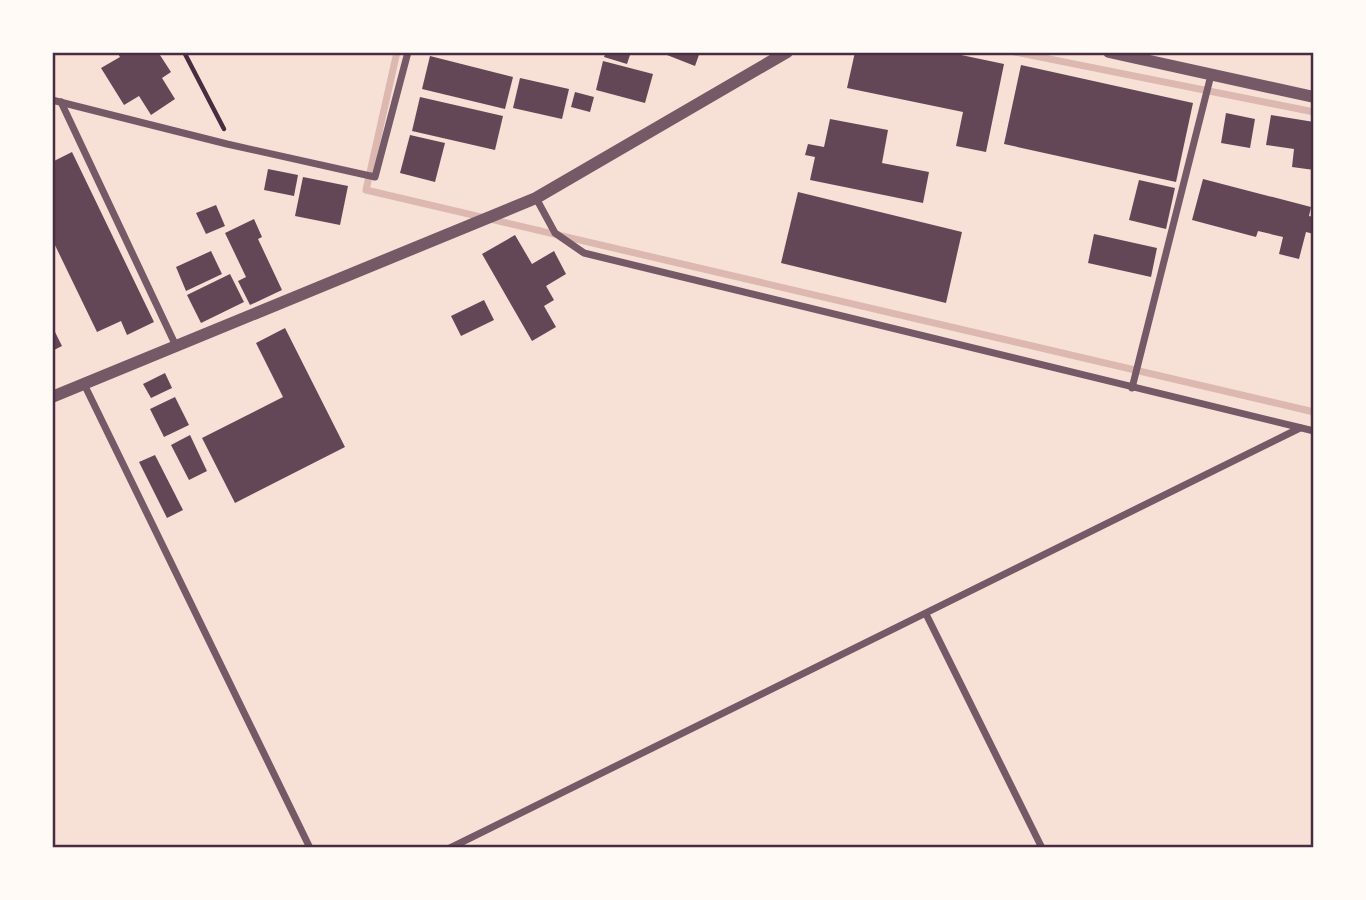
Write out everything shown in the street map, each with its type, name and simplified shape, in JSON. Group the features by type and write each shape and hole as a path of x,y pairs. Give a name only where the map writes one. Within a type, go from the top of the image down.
{"street":[{"path":"52,100 375,177 408,52"},
{"path":"52,397 536,198 787,52"},
{"path":"1109,52 1314,97"},
{"path":"1132,388 1211,75"},
{"path":"61,102 176,346"},
{"path":"536,198 555,233 584,253 1314,431"},
{"path":"84,384 310,848"},
{"path":"450,848 1300,428"},
{"path":"926,614 1042,848"}],"path":[{"path":"184,52 233,145"}],"building":[{"path":"117,52 158,52 171,72 162,78 175,99 151,115 139,96 124,105 101,68 120,57"},
{"path":"606,52 631,52 627,64 604,57"},
{"path":"668,52 700,52 695,66 667,55"},
{"path":"855,52 947,52 1004,64 986,152 956,146 963,112 847,88"},
{"path":"430,56 513,77 505,109 422,89"},
{"path":"603,61 653,74 645,103 596,90"},
{"path":"1021,65 1193,103 1176,182 1004,144"},
{"path":"520,78 569,89 562,119 513,108"},
{"path":"575,92 594,97 590,112 571,107"},
{"path":"420,97 503,116 495,150 412,131"},
{"path":"1226,113 1255,119 1250,148 1221,143"},
{"path":"1271,115 1314,122 1314,170 1292,167 1294,149 1266,145"},
{"path":"830,119 888,130 882,163 929,172 923,203 810,180 815,157 805,155 808,144 824,147"},
{"path":"410,135 445,143 435,182 400,173"},
{"path":"72,152 154,322 127,335 121,321 97,332 52,239 52,162"},
{"path":"268,169 298,175 294,196 264,190"},
{"path":"303,177 348,186 340,225 295,216"},
{"path":"1203,179 1311,207 1309,216 1314,217 1314,234 1306,232 1299,259 1279,254 1283,237 1258,231 1256,237 1192,220"},
{"path":"1139,180 1175,188 1166,229 1129,220"},
{"path":"798,192 962,232 946,303 781,263"},
{"path":"216,205 225,226 206,234 196,213"},
{"path":"254,219 262,237 258,239 282,290 250,305 238,281 246,277 225,233"},
{"path":"1094,234 1157,248 1151,277 1088,263"},
{"path":"515,235 532,264 554,251 566,274 546,286 554,300 544,306 556,327 532,341 482,254"},
{"path":"211,251 222,274 186,291 176,267"},
{"path":"230,274 244,302 201,323 187,295"},
{"path":"484,300 494,320 461,336 451,316"},
{"path":"52,326 62,346 52,351"},
{"path":"285,328 345,447 235,503 202,438 283,397 256,343"},
{"path":"165,373 172,388 151,398 143,384"},
{"path":"175,397 189,425 164,437 150,409"},
{"path":"190,435 207,471 189,480 171,445"},
{"path":"155,455 183,510 167,518 139,462"}],"waterway":[{"path":"397,52 366,190 1314,412"},
{"path":"1015,52 1314,112"}]}
